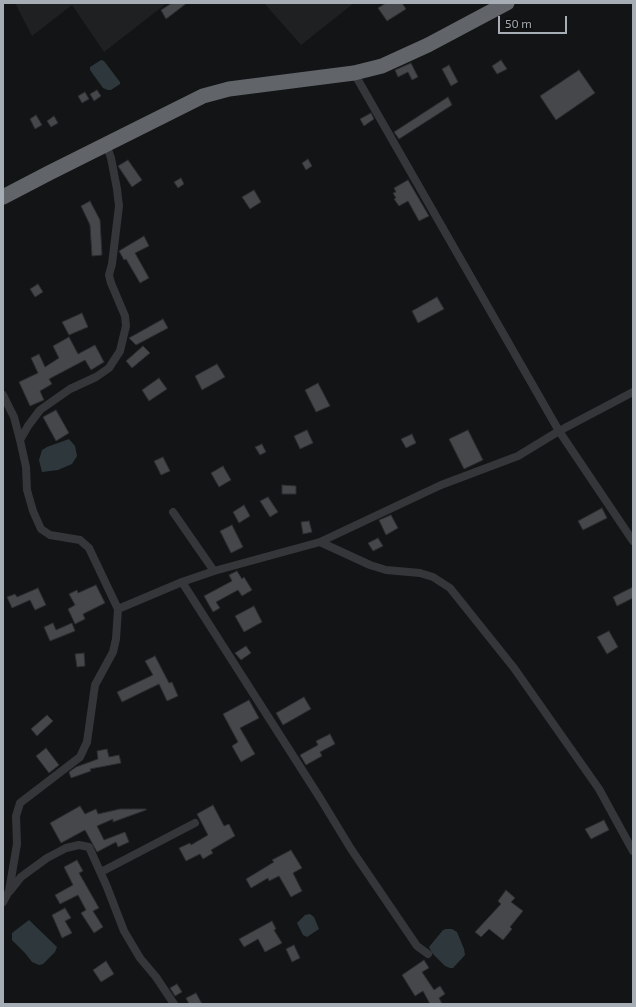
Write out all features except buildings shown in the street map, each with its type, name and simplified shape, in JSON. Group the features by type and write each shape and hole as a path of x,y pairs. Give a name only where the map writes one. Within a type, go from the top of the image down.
{"highway":[{"path":"3,197 203,96 229,89 354,73 382,66 428,46 507,3"}],"street":[{"path":"354,73 559,431 633,541"},
{"path":"20,440 40,410 70,389 96,377 110,368 120,351 126,326 125,316 111,283 110,275 119,206 111,158 106,144"},
{"path":"118,609 182,582 214,571 320,542 441,485 518,456 559,431 633,392"},
{"path":"3,395 14,417 26,468 27,490 32,511 41,529 50,535 80,540 89,548 118,609 116,639 113,652 95,685 87,742 80,757 20,803 16,816 17,844 9,891"},
{"path":"173,512 214,571"},
{"path":"320,542 370,565 386,570 420,573 433,577 450,588 514,668 599,789 633,851"},
{"path":"182,582 351,849 417,946 428,954"},
{"path":"100,872 195,823"},
{"path":"3,902 9,891 21,877 46,858 66,848 79,845 89,847 124,931 140,958 156,977 174,1004"}],"shaded area":[{"path":"15,3 167,3 104,52 72,5 32,36"},
{"path":"264,3 354,3 301,45"},
{"path":"101,60 104,61 120,82 120,84 111,90 103,88 90,70 90,67"},
{"path":"69,439 75,446 77,456 72,464 58,470 42,472 39,460 42,450"},
{"path":"310,914 314,917 319,929 307,937 303,935 297,923 305,915"},
{"path":"29,920 57,947 55,952 43,964 39,965 32,962 12,940 12,933"},
{"path":"452,929 457,932 464,949 465,955 453,968 445,966 432,953 429,947 443,930"}]}
